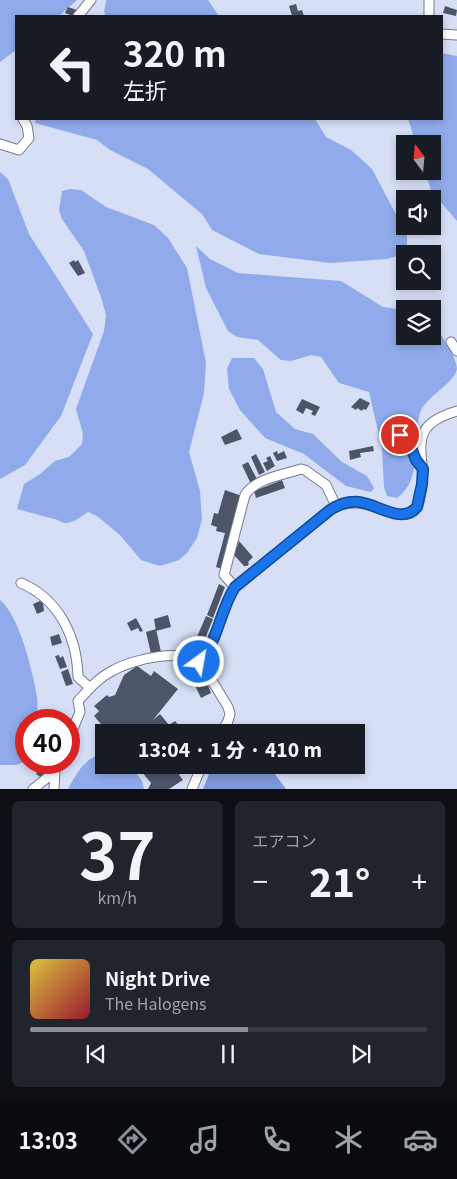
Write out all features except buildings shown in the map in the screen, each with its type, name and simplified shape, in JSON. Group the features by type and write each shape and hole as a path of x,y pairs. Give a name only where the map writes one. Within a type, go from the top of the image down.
{"street":[{"path":"79,15 91,0"},
{"path":"429,0 429,15"},
{"path":"443,34 457,35"},
{"path":"0,144 19,150 24,145 29,138 27,126 24,120"},
{"path":"451,342 457,351"},
{"path":"199,662 208,653 225,604 235,587 336,506 360,502 399,514 413,512 417,507 421,494 423,469 421,437 424,430 437,420 457,411"},
{"path":"390,434 405,436 423,469"},
{"path":"235,587 224,575 245,495 248,490 262,482 301,469 326,484 336,506"},
{"path":"21,583 36,589 48,599 61,616 70,637 78,666 78,677 90,688"},
{"path":"79,709 78,701 97,680 114,669 166,655 185,656 199,662 228,707 230,714 226,724"},
{"path":"33,789 48,774"},
{"path":"54,789 55,774"},
{"path":"192,789 198,774"}],"shaded area":[{"path":"0,0 77,0 60,15 15,15 15,51 0,62"},
{"path":"106,0 208,0 218,15 106,15 104,12"},
{"path":"443,53 457,56 457,221 441,203 441,190 431,190 428,180 441,180 441,135 413,135 408,120 443,120"},
{"path":"36,120 316,120 326,137 351,150 372,169 396,214 396,235 407,235 407,245 396,245 396,256 387,259 330,263 259,254 212,230 202,214 148,169 110,150 97,140 35,123"},
{"path":"0,172 8,179 29,234 93,334 61,416 25,465 0,479"},
{"path":"71,189 81,190 106,207 154,225 168,238 187,268 206,363 204,393 189,452 200,491 202,519 197,538 187,553 179,560 160,566 141,560 120,535 97,516 88,512 69,523 65,523 17,509 24,484 40,474 55,461 69,457 82,444 83,434 76,409 104,331 106,315 84,251 62,219 59,210 62,191"},
{"path":"196,246 210,259 238,273 341,281 383,307 396,309 396,345 441,345 441,335 451,352 457,369 451,380 428,401 420,413 416,435 414,470 405,490 397,498 387,496 384,487 382,448 369,392 339,383 321,357 311,355 291,361 281,360 258,340 237,337 228,331 206,288"},
{"path":"232,358 254,358 263,369 276,412 295,429 313,434 342,462 367,476 374,488 371,492 346,486 304,454 265,438 240,410 229,389 227,369"},
{"path":"0,600 7,607 13,618 29,659 35,686 37,709 15,709 15,765 0,765"},
{"path":"95,756 95,774 137,774 142,781 144,789 68,789 77,774 80,774 80,770"},
{"path":"209,774 275,774 286,789 203,789"}],"route":[{"path":"199,662 208,653 225,604 235,587 330,510 342,503 360,502 390,513 408,514 413,512 417,507 421,494 423,469 416,460 408,440 405,436 400,435"}]}
